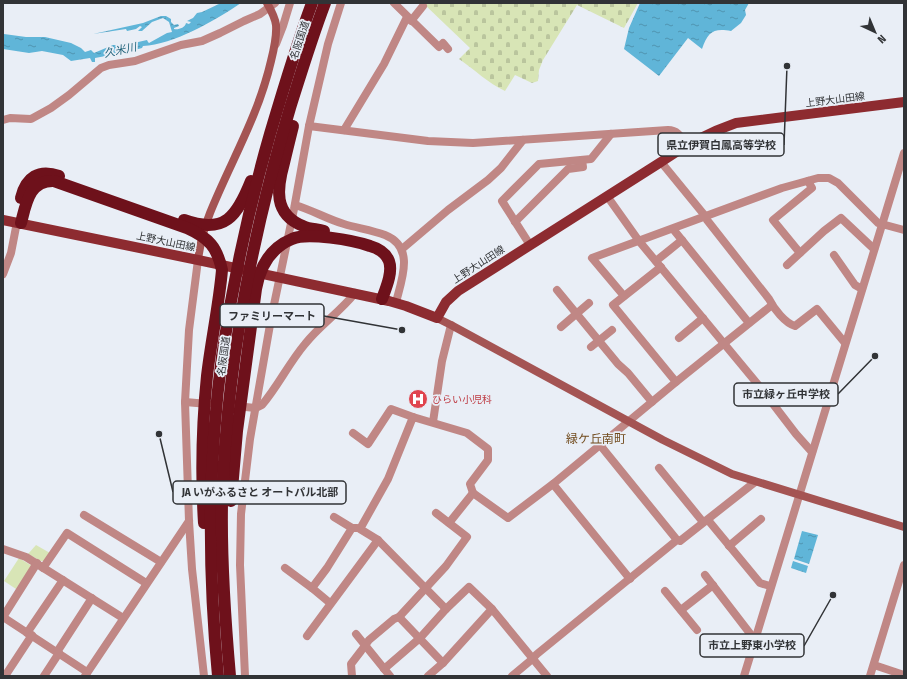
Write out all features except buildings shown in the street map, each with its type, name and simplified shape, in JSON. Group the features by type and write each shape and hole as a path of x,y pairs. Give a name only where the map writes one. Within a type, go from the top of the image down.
{"highway":[{"name":"名阪国道","path":"218,676 211,546 214,459 222,358 240,253 260,171 280,100 312,3"},
{"name":"名阪国道","path":"231,676 225,606 222,505 224,458 234,358 251,258 261,212 290,109 324,3"},
{"path":"320,16 279,182 280,203 288,216 304,226 383,243 390,249 396,260 397,268 389,301"},
{"path":"19,223 19,205 25,187 28,182 37,175 46,173 70,179 189,222 211,226 225,221 238,209 243,201 295,41 305,23"},
{"path":"19,223 32,191 40,183 54,181 187,228 207,240 217,251 222,270 208,375 202,457 205,539 213,605"},
{"path":"231,676 228,534 237,431 254,304 261,269 269,256 276,249 292,239 301,236 342,240 370,246 383,252 390,265 388,283 389,301"}],"main road":[{"name":"上野大山田線","path":"3,220 355,293 389,301 437,318 446,302 458,291 686,145 714,130 736,123 904,102"}],"street":[{"path":"204,676 192,569 189,521 185,402 190,330 198,260 209,215 260,101 273,50 276,24 272,11 266,3"},
{"path":"3,120 10,118 31,119 51,108 102,68 109,65 135,60 181,45 202,41 244,20 260,14 276,3"},
{"path":"273,50 284,26 290,3"},
{"path":"245,676 240,565 241,514 253,407 260,376 275,276 285,249 295,207 309,126 328,44 341,3"},
{"path":"394,3 439,47 443,43 448,49"},
{"path":"344,130 384,64 409,18 423,6"},
{"path":"309,126 451,143 473,143 674,130 680,135 686,145"},
{"path":"530,245 502,201 540,164 591,159 611,134"},
{"path":"402,249 448,210 488,180 501,168 523,140"},
{"path":"744,676 770,586 904,153"},
{"path":"515,222 568,169 583,167 582,160"},
{"path":"661,162 706,217 769,299 772,305 790,325 795,326 817,309 845,343"},
{"path":"624,296 592,258 782,188 818,178 829,178 838,183 878,223 904,230"},
{"path":"800,253 773,220 812,188 808,181"},
{"path":"607,196 639,241 760,387 785,421 812,452"},
{"path":"295,207 307,209 328,219 393,239 402,249 404,271 389,301"},
{"path":"787,265 824,231 841,218 874,249"},
{"path":"3,274 11,253 19,223"},
{"path":"673,229 749,323"},
{"path":"676,382 613,304 624,296 682,240"},
{"path":"834,255 855,285 862,289"},
{"path":"557,290 618,364 628,373 652,402"},
{"path":"185,402 253,407 262,404 304,345 344,307 355,293"},
{"path":"561,327 589,303"},
{"path":"353,433 368,444 391,409 467,433 488,449 488,460 470,484 473,493 508,518 554,484 676,382 772,305"},
{"path":"437,318 552,383 732,474 904,527"},
{"path":"679,338 703,318"},
{"path":"433,422 442,361 451,325"},
{"path":"591,347 612,330"},
{"path":"312,588 356,528 388,479 413,417"},
{"path":"600,445 677,540"},
{"path":"659,468 760,583 770,586"},
{"path":"512,676 677,540 680,541 755,482"},
{"path":"554,484 630,579"},
{"path":"449,523 473,493"},
{"path":"352,676 351,664 364,645 394,619 399,617 446,566 467,537 436,513"},
{"path":"84,515 160,562"},
{"path":"334,517 378,540 446,609"},
{"path":"729,546 761,519"},
{"path":"146,583 67,533 40,566 3,617 58,652 86,674 189,521"},
{"path":"307,636 378,540"},
{"path":"3,549 26,557 123,618"},
{"path":"870,676 904,565"},
{"path":"285,568 330,603"},
{"path":"705,575 755,640"},
{"path":"6,676 29,634 63,580"},
{"path":"681,610 713,586"},
{"path":"384,669 420,638 446,609 469,587 492,609 547,676"},
{"path":"665,591 697,630"},
{"path":"44,676 92,598"},
{"path":"428,676 443,663 492,609"},
{"path":"399,617 443,663"},
{"path":"356,634 390,676"},
{"path":"874,665 904,675"}],"green space":[{"path":"638,3 624,28 577,5 543,60 539,70 538,81 532,83 515,75 505,91 487,80 459,59 470,48 424,4"},
{"path":"36,545 50,553 44,561 41,561 28,554"},
{"path":"19,558 32,566 16,589 4,581"}],"water":[{"name":"久米川","path":"221,3 241,3 207,24 181,36 155,45 143,46 142,48 131,51 128,54 127,52 95,58 95,62 92,62 90,58 71,61 63,55 42,51 29,53 3,49 4,34 26,37 45,37 71,43 81,48 85,52 91,50 94,53 113,45 125,45 147,40 149,43 167,33 172,32 169,22 163,18 152,22 142,31 138,31 142,27 140,26 136,29 127,31 126,29 93,34 143,23 161,16 166,16 171,19 171,22 174,25 178,24 179,26 174,29 179,29 186,23 189,24 191,22 187,21 193,18 197,13"},
{"path":"640,3 749,3 745,10 746,15 741,23 731,31 720,30 712,32 702,49 688,38 659,76 624,49 629,28"},
{"path":"802,531 818,535 809,564 794,559"},
{"path":"793,561 808,566 806,573 791,568"}],"place":[{"name":"県立伊賀白鳳高等学校","path":"787,66"},
{"name":"ファミリーマート","path":"402,330"},
{"name":"市立緑ヶ丘中学校","path":"875,356"},
{"name":"ひらい小児科","path":"418,399"},
{"name":"JA いがふるさと オートパル北部","path":"159,434"},
{"name":"市立上野東小学校","path":"833,595"}],"district":[{"name":"緑ケ丘南町","path":"596,439"}]}
